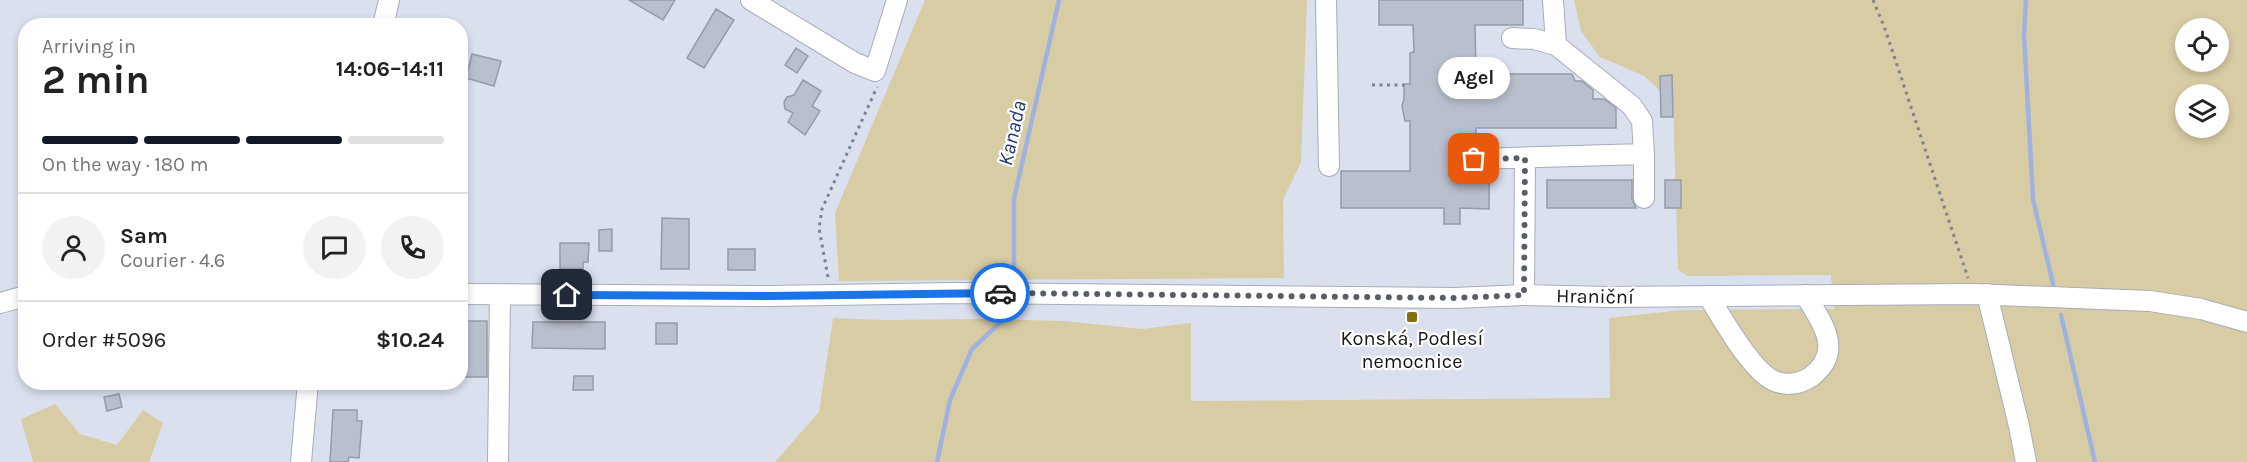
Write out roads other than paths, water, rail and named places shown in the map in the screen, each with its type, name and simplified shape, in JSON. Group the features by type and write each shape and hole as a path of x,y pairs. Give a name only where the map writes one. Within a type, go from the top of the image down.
{"street":[{"path":"385,18 389,0"},
{"path":"751,0 855,63 875,71 897,0"},
{"path":"1326,0 1329,166"},
{"path":"1553,0 1556,45"},
{"path":"1512,38 1534,39 1556,45 1632,106 1642,121 1644,198"},
{"path":"1474,159 1644,154"},
{"path":"1524,295 1525,158"},
{"name":"Hraniční","path":"468,294 954,293 1455,298 1524,295 1980,294 2150,301 2201,309 2247,322"},
{"path":"1980,294 2019,426 2026,462"},
{"path":"498,462 500,295"},
{"path":"1708,296 1753,364 1776,382 1802,383 1824,366 1829,343 1822,323 1805,295"},
{"path":"0,303 18,298"},
{"path":"301,462 307,390"}],"waterway":[{"name":"Kanada","path":"1014,274 1014,199 1059,0"},
{"path":"2026,0 2024,34 2033,199 2053,284"},
{"path":"2061,315 2095,462"},
{"name":"Kanada","path":"937,462 950,400 972,349 1005,318"}],"place":[{"name":"Agel","path":"1474,159"},
{"name":"Konská, Podlesí nemocnice","path":"1412,317"}]}
